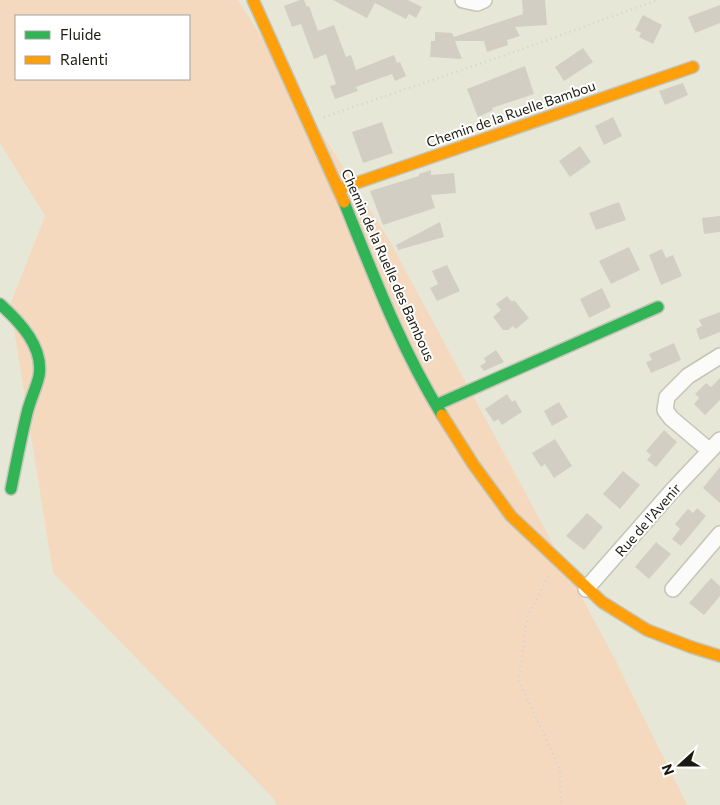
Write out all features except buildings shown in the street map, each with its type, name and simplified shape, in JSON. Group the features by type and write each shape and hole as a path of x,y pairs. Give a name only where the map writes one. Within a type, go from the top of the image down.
{"street":[{"name":"Chemin de la Ruelle des Bambous","path":"253,0 339,189 404,345 436,406 473,464 510,516 586,589 613,610 647,630 720,656"},
{"path":"463,0 477,3 484,0"},
{"name":"Chemin de la Ruelle Bambou","path":"339,189 693,67"},
{"path":"0,304 14,316 27,332 37,352 40,373 28,409 11,489"},
{"path":"436,406 658,307"},
{"name":"Rue de l'Avenir","path":"586,589 715,446 671,418 665,410 667,397 688,376 720,356"},
{"path":"673,589 720,534"}],"path":[{"path":"308,122 523,49 657,0"},
{"path":"556,559 527,618 519,681 560,769 561,805"}],"shaded area":[{"path":"0,0 238,0 389,240 615,659 687,805 277,805 273,798 53,573 10,305 45,216 0,143"}],"traffic: fast":[{"path":"344,202 401,338 413,364 442,415"},
{"path":"0,304 29,336 38,355 40,365 39,376 27,413 11,489"},
{"path":"436,405 658,307"}],"traffic: slow":[{"path":"253,0 344,202"},
{"path":"339,189 693,67"},
{"path":"442,415 473,464 511,516 602,602 647,630 720,656"}]}
